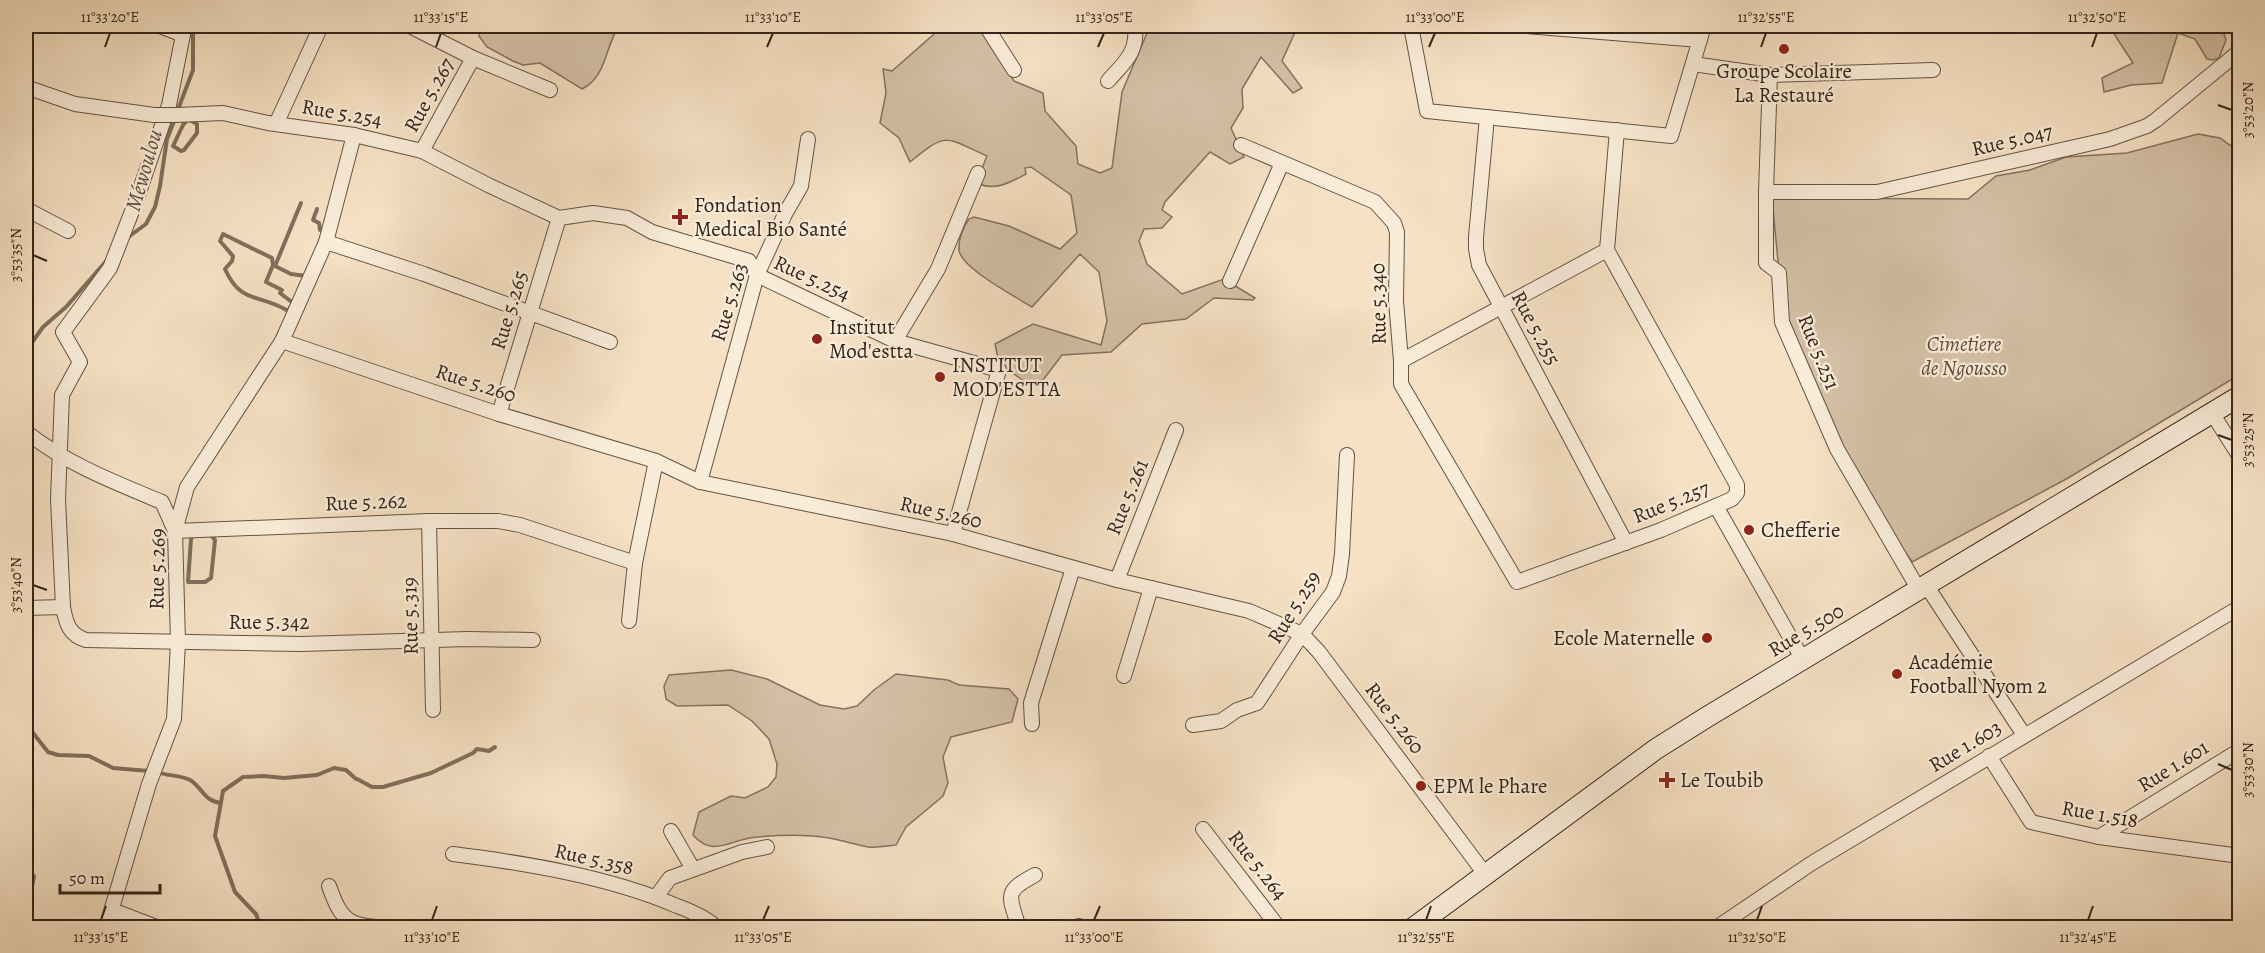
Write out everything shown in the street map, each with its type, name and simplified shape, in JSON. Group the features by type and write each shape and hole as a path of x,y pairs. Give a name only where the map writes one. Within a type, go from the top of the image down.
{"main road":[{"name":"Rue 5.500","path":"1413,927 1656,749 2240,396"}],"street":[{"path":"26,608 63,607 58,499 62,395 80,362 63,332 110,268 169,105 183,35 160,26"},
{"path":"277,122 321,26"},
{"name":"Rue 5.267","path":"410,26 473,58 422,151"},
{"path":"986,26 1014,70"},
{"path":"1108,81 1132,52 1136,39 1135,26"},
{"path":"1411,26 1427,111 1671,136 1704,26"},
{"path":"1526,26 1700,40"},
{"name":"Rue 5.047","path":"1766,192 1877,192 2110,139 2156,120 2240,51"},
{"path":"473,58 550,90"},
{"path":"1693,64 1770,75 1933,70"},
{"name":"Rue 5.251","path":"1770,75 1766,264 1779,273 1782,322 1844,463 1922,587"},
{"name":"Rue 5.254","path":"26,87 75,104 154,115 223,113 268,123 277,122 354,135 422,151 559,218 593,213 627,218 652,232 749,261 757,275 895,341 999,370 952,534"},
{"name":"Rue 5.255","path":"1486,117 1476,249 1479,265 1626,543"},
{"path":"1606,250 1617,130"},
{"name":"Rue 5.269","path":"106,927 149,784 174,719 178,642 175,531 187,487 282,341 326,242 354,135"},
{"name":"Rue 5.263","path":"700,483 757,275 785,214 801,186 808,140"},
{"name":"Rue 5.340","path":"1240,145 1375,202 1394,223 1397,232 1396,301 1401,361 1606,250"},
{"path":"1230,281 1282,163"},
{"path":"895,341 938,269 978,173"},
{"path":"26,209 68,231"},
{"name":"Rue 5.265","path":"499,414 559,218"},
{"path":"326,242 424,274 610,342"},
{"name":"Rue 5.257","path":"1401,361 1401,384 1516,582 1661,530 1732,499 1737,493 1737,485 1606,250"},
{"name":"Rue 5.260","path":"282,341 499,414 656,461 700,483 952,534 1117,580 1249,610 1302,634 1319,652 1485,874"},
{"path":"2212,413 2240,457"},
{"name":"Rue 5.261","path":"1117,580 1176,430"},
{"path":"26,432 59,455 85,469 162,502 175,531"},
{"name":"Rue 5.259","path":"1193,725 1221,721 1237,710 1257,703 1302,634 1334,592 1339,576 1347,455"},
{"path":"629,621 635,563 656,461"},
{"path":"1716,506 1803,660"},
{"name":"Rue 5.262","path":"175,531 429,521 510,522 635,563"},
{"name":"Rue 5.319","path":"429,521 433,710"},
{"path":"1032,724 1031,703 1073,568"},
{"path":"1922,587 2024,735"},
{"path":"1124,676 1151,588"},
{"name":"Rue 5.342","path":"63,607 66,622 77,637 86,640 301,644 533,640"},
{"name":"Rue 1.603","path":"1716,927 1812,863 2240,607"},
{"name":"Rue 1.601","path":"2099,837 2240,750"},
{"name":"Rue 1.518","path":"1989,756 2031,822 2099,837 2240,856"},
{"name":"Rue 5.264","path":"1203,829 1279,927"},
{"path":"671,831 693,869"},
{"path":"656,897 670,878 742,852 766,847"},
{"name":"Rue 5.358","path":"453,854 567,872 656,897 689,911 717,927"},
{"path":"1019,927 1011,903 1011,893 1016,885 1035,875"},
{"path":"329,886 340,913 349,921 359,925 387,927"},
{"path":"111,910 159,927"}],"green space":[{"path":"481,26 619,26 601,69 590,84 582,89 540,63 523,65 487,47 479,36"},
{"path":"936,26 978,26 1014,81 1043,93 1045,111 1076,146 1078,164 1100,173 1112,168 1122,92 1150,26 1289,26 1296,30 1282,61 1302,88 1293,93 1261,57 1242,89 1243,108 1231,128 1244,157 1230,164 1210,152 1165,202 1162,210 1172,217 1162,228 1144,229 1139,241 1147,264 1182,294 1224,279 1255,298 1253,300 1214,298 1186,319 1142,324 1111,352 1062,355 1043,380 1025,382 999,363 995,344 1033,324 1101,345 1107,321 1099,272 1080,254 1032,307 990,282 962,257 959,250 961,234 969,219 974,217 1009,226 1060,249 1077,233 1071,195 1031,167 1025,168 1026,174 1009,183 985,186 979,184 978,178 987,156 947,140 932,145 910,162 899,138 880,123 886,93 883,69 892,71 934,34"},
{"path":"2109,26 2221,26 2226,40 2219,58 2213,60 2207,59 2195,39 2178,33 2162,83 2131,85 2104,92 2102,78 2133,63"},
{"name":"Cimetiere de Ngousso","path":"2198,134 2220,138 2239,152 2239,375 2068,478 1912,562 1837,457 1784,325 1772,198 1968,199 1996,176 2030,170 2066,157 2127,153"},
{"path":"731,670 767,679 820,705 844,709 857,706 896,674 948,680 959,685 1009,689 1018,699 1012,722 951,737 943,757 948,783 943,796 906,827 896,845 868,847 828,838 790,835 748,838 724,845 708,846 693,835 699,812 731,796 745,798 768,787 776,777 777,764 769,739 752,721 728,705 677,706 666,699 664,686 669,675"}],"waterway":[{"name":"Méwoulou","path":"177,112 193,70 193,26"},
{"name":"Méwoulou","path":"127,238 146,224 155,207 167,139 175,119"},
{"path":"188,119 197,124 197,133 181,151 173,146 188,119"},
{"path":"301,203 275,266 291,274 306,276"},
{"path":"317,209 313,220 319,223 320,230"},
{"path":"223,234 272,258 273,265 266,282 282,290 280,293 293,303 288,311 244,293 231,280 225,269 233,256 220,241 223,234"},
{"name":"Méwoulou","path":"26,351 43,327 66,307 108,259"},
{"path":"211,535 215,540 211,578 205,582 188,582 191,539 193,536 211,535"},
{"path":"26,724 48,752 58,755 89,756 113,768 149,771"},
{"path":"357,779 372,787 383,787 431,773 477,749 489,751 495,747"},
{"path":"255,913 235,892 215,836 223,791 243,777 284,778 317,775 334,768 346,770 356,779"},
{"path":"157,772 190,780 210,800 220,803"},
{"path":"26,875 34,876 26,918"},
{"path":"256,914 261,928"}],"place":[{"name":"Groupe Scolaire La Restauré","path":"1784,49"},
{"name":"Fondation Medical Bio Santé","path":"680,217"},
{"name":"Institut Mod'estta","path":"817,339"},
{"name":"INSTITUT MOD'ESTTA","path":"940,377"},
{"name":"Chefferie","path":"1749,530"},
{"name":"Ecole Maternelle","path":"1707,638"},
{"name":"Académie Football Nyom 2","path":"1897,674"},
{"name":"Le Toubib","path":"1667,780"},
{"name":"EPM le Phare","path":"1421,786"}]}
